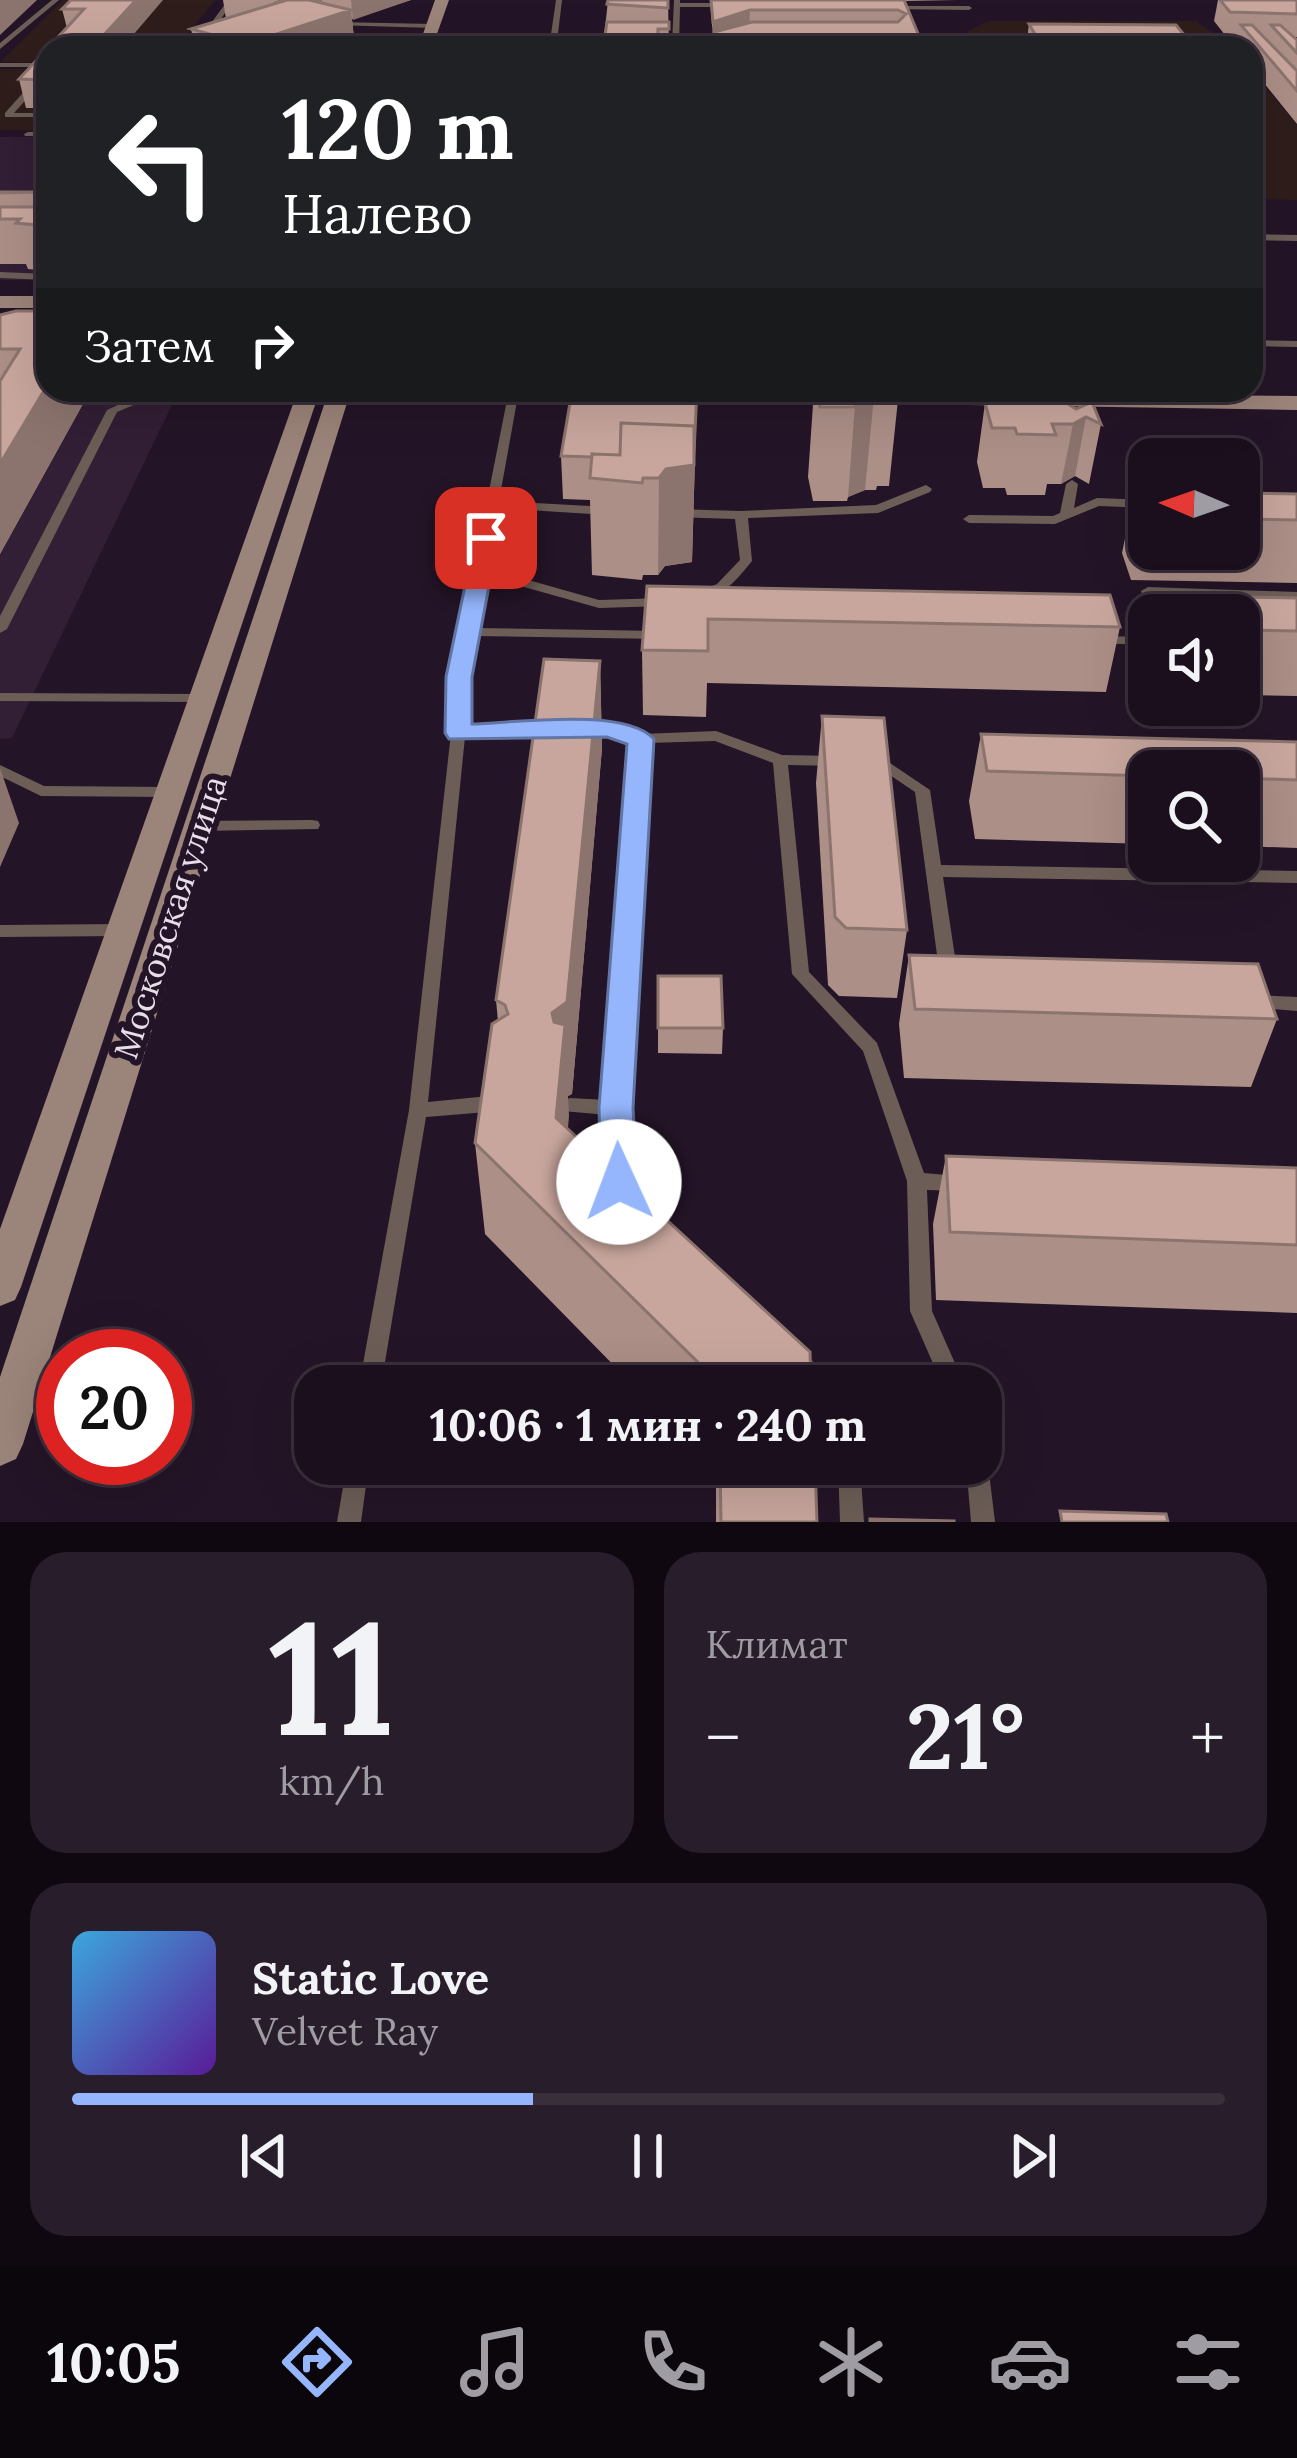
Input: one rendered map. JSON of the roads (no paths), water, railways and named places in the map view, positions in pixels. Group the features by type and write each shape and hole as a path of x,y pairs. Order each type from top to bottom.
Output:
{"main road":[{"path":"429,36 442,0"},
{"path":"0,302 36,302"},
{"name":"Московская улица","path":"0,1287 305,402"},
{"name":"Московская улица","path":"0,1444 336,402"},
{"path":"943,402 1044,406 1081,402"},
{"path":"1263,402 1297,403"}],"lane":[{"path":"0,47 56,0"},
{"path":"206,36 231,0"},
{"path":"554,36 559,0"},
{"path":"676,36 678,3 742,5"},
{"path":"877,8 969,8"},
{"path":"320,20 340,26 433,26"},
{"path":"1263,42 1297,43"},
{"path":"1278,42 1288,52"},
{"path":"1263,56 1266,60"},
{"path":"0,65 36,69"},
{"path":"36,83 8,115 36,115"},
{"path":"28,134 36,134"},
{"path":"1263,237 1297,238"},
{"path":"0,275 36,276"},
{"path":"1263,344 1297,344"},
{"path":"0,629 113,410 132,402"},
{"path":"374,1365 418,1110 458,733 459,677 511,402"},
{"path":"1066,515 1072,484"},
{"path":"651,513 878,509 926,489"},
{"path":"969,519 1054,520 1097,502 1128,503"},
{"path":"490,504 628,512"},
{"path":"482,572 599,604 669,602 722,587 746,561 741,514"},
{"path":"1149,594 1237,594"},
{"path":"1260,595 1297,596"},
{"path":"592,634 599,604"},
{"path":"468,632 685,635"},
{"path":"1079,640 1128,641"},
{"path":"0,697 203,698"},
{"path":"458,733 609,729 640,739 716,736 780,760 881,762 922,790 951,989 974,990"},
{"path":"636,1199 619,1182 616,1108 640,739"},
{"path":"780,760 801,974 871,1048 917,1181 921,1311 945,1365"},
{"path":"0,770 41,791 170,792"},
{"path":"199,826 312,825"},
{"path":"934,871 1297,878"},
{"path":"0,931 122,930"},
{"path":"1228,1001 1297,1004"},
{"path":"418,1110 502,1103"},
{"path":"570,1106 616,1108"},
{"path":"917,1181 988,1184"},
{"path":"788,1352 801,1365"},
{"path":"350,1522 355,1485"},
{"path":"850,1485 852,1522"},
{"path":"979,1485 983,1522"}]}
